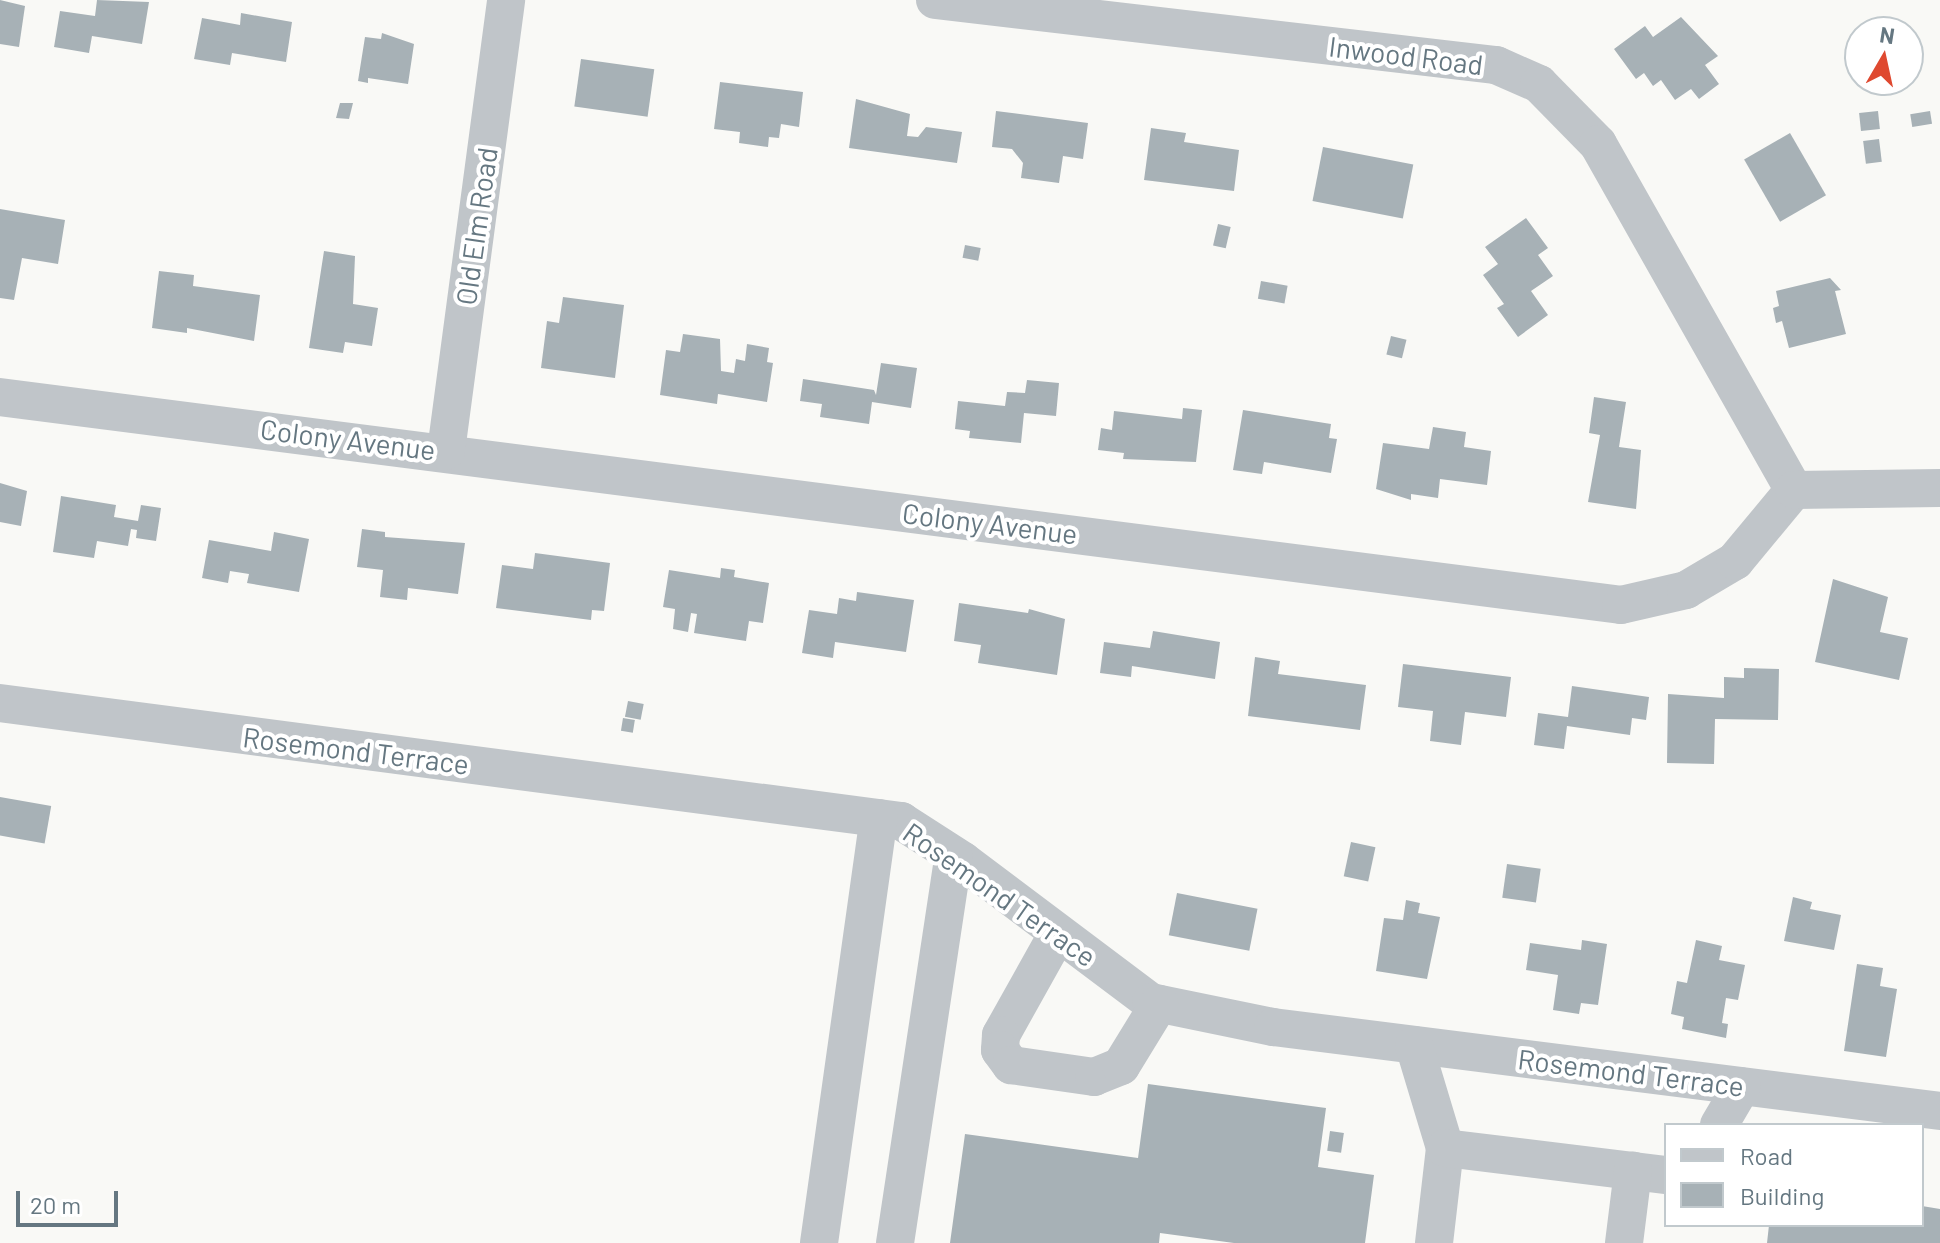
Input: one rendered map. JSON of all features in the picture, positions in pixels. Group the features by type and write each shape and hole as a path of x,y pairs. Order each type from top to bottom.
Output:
{"street":[{"name":"Old Elm Road","path":"446,451 506,0"},
{"name":"Inwood Road","path":"935,0 1496,65 1539,84 1598,144 1794,490"},
{"name":"Colony Avenue","path":"0,397 446,451 1621,605 1686,590 1735,561 1794,490"},
{"path":"1794,490 1940,488"},
{"name":"Rosemond Terrace","path":"0,703 901,821 954,855 1159,1004 1273,1027 1940,1111"},
{"path":"819,1243 879,818"},
{"path":"895,1243 954,855"},
{"path":"1058,933 1001,1035 1000,1050 1011,1065 1094,1077 1121,1066 1159,1004"},
{"path":"1414,1045 1445,1148 1434,1243"},
{"path":"1720,1123 1742,1086"},
{"path":"1445,1148 1649,1173 1624,1243"}],"building":[{"path":"0,0 25,6 19,47 0,44"},
{"path":"97,0 149,2 142,44 92,36 89,53 54,47 60,11 95,16"},
{"path":"241,13 292,22 286,62 232,53 230,65 194,59 202,18 240,25"},
{"path":"1681,17 1718,56 1705,65 1719,84 1699,99 1691,89 1675,100 1661,80 1653,86 1644,73 1636,79 1614,49 1645,26 1653,37"},
{"path":"382,33 414,44 408,84 368,78 368,83 358,81 365,37 381,39"},
{"path":"581,59 654,69 648,117 574,107"},
{"path":"720,82 803,92 799,127 781,124 779,138 769,137 768,147 739,143 740,132 714,129"},
{"path":"856,99 910,114 907,136 918,137 926,127 962,132 957,163 849,148"},
{"path":"340,103 353,103 349,119 336,118"},
{"path":"996,111 1088,123 1083,159 1063,156 1059,183 1021,178 1023,163 1012,149 992,147"},
{"path":"1878,111 1880,129 1861,131 1859,113"},
{"path":"1930,111 1932,124 1912,127 1910,114"},
{"path":"1151,128 1186,133 1184,142 1239,150 1234,191 1144,180"},
{"path":"1790,133 1826,195 1780,222 1744,160"},
{"path":"1879,139 1882,162 1866,164 1863,141"},
{"path":"1323,147 1413,165 1403,219 1313,201"},
{"path":"0,209 65,220 58,264 22,258 14,300 0,298"},
{"path":"1526,218 1548,248 1538,255 1553,276 1531,291 1548,315 1518,337 1497,308 1504,304 1483,275 1498,264 1485,247"},
{"path":"1218,224 1231,227 1226,248 1213,245"},
{"path":"965,245 981,248 978,261 963,258"},
{"path":"324,251 355,256 353,304 378,308 372,346 345,342 343,353 309,348"},
{"path":"159,271 194,275 193,286 260,295 254,341 187,328 187,333 152,328"},
{"path":"1830,278 1841,290 1835,291 1846,334 1789,348 1782,321 1776,323 1773,308 1779,306 1776,291"},
{"path":"1261,281 1288,286 1284,303 1258,299"},
{"path":"563,297 624,305 615,378 541,368 547,321 559,323"},
{"path":"683,334 720,339 721,371 734,373 736,359 745,361 747,344 769,348 767,362 773,363 767,402 718,394 717,404 660,395 666,350 680,352"},
{"path":"1391,336 1407,340 1402,358 1386,354"},
{"path":"881,363 917,368 911,408 872,402 869,424 820,417 822,404 800,401 803,379 874,390 876,395"},
{"path":"1027,380 1059,383 1056,416 1024,413 1021,443 969,438 970,431 955,429 958,401 1005,406 1007,392 1025,393"},
{"path":"1594,397 1626,402 1619,447 1641,450 1636,509 1588,502 1600,435 1589,433"},
{"path":"1183,408 1202,410 1196,462 1123,459 1124,453 1098,450 1101,428 1112,430 1114,411 1182,419"},
{"path":"1243,410 1331,424 1329,438 1337,439 1331,473 1264,462 1262,474 1233,470"},
{"path":"1433,427 1466,432 1464,447 1491,451 1487,485 1440,479 1438,498 1411,494 1411,500 1376,489 1383,443 1429,449"},
{"path":"0,483 27,491 21,526 0,522"},
{"path":"61,496 116,505 114,517 138,521 141,505 161,508 156,541 136,538 137,530 131,529 128,546 97,541 94,558 53,552"},
{"path":"362,529 385,532 385,537 465,543 458,594 408,588 407,600 380,597 383,570 357,567"},
{"path":"274,532 309,539 299,592 247,583 249,574 230,571 228,583 202,578 209,540 271,551"},
{"path":"535,553 610,563 604,611 592,610 591,620 496,608 502,565 533,569"},
{"path":"721,568 735,570 734,577 769,583 763,623 749,621 746,641 694,633 697,614 691,613 688,632 673,629 675,609 663,607 669,570 720,578"},
{"path":"1833,579 1888,597 1880,632 1908,638 1899,680 1815,662"},
{"path":"857,592 914,600 906,652 835,642 833,658 802,653 809,610 837,614 839,598 856,601"},
{"path":"959,603 1028,613 1029,609 1065,619 1057,675 978,663 981,645 954,641"},
{"path":"1153,631 1220,642 1215,679 1132,666 1131,677 1100,673 1104,642 1150,648"},
{"path":"1255,657 1280,661 1278,674 1366,685 1360,730 1248,716"},
{"path":"1403,664 1511,677 1506,717 1465,712 1461,745 1430,741 1433,711 1398,707"},
{"path":"1744,668 1779,669 1778,720 1715,719 1714,764 1667,763 1668,694 1724,698 1724,677 1744,678"},
{"path":"1572,686 1649,697 1646,720 1632,718 1630,735 1567,726 1564,749 1534,745 1538,713 1568,717"},
{"path":"628,701 644,704 641,720 625,717"},
{"path":"623,718 635,720 633,733 621,731"},
{"path":"0,797 51,806 45,843 0,836"},
{"path":"1351,842 1375,847 1368,881 1344,876"},
{"path":"1507,864 1541,869 1536,902 1502,898"},
{"path":"1177,893 1257,909 1249,951 1169,935"},
{"path":"1793,897 1812,902 1810,909 1841,915 1834,950 1784,941"},
{"path":"1406,900 1420,903 1418,913 1440,917 1427,979 1376,971 1384,918 1403,920"},
{"path":"1582,940 1607,944 1598,1005 1581,1003 1579,1014 1553,1010 1558,975 1526,970 1530,943 1581,950"},
{"path":"1696,940 1722,946 1719,960 1745,965 1738,1000 1726,998 1722,1023 1728,1024 1726,1038 1682,1029 1684,1017 1671,1014 1677,981 1687,983"},
{"path":"1857,964 1883,968 1880,986 1897,989 1886,1057 1844,1051"},
{"path":"1148,1084 1326,1108 1318,1167 1374,1175 1365,1243 1234,1243 1160,1233 1159,1243 950,1243 965,1134 1138,1158"},
{"path":"1330,1131 1344,1133 1341,1153 1327,1151"},
{"path":"1924,1206 1940,1209 1940,1243 1767,1243 1769,1227 1924,1227"}]}
